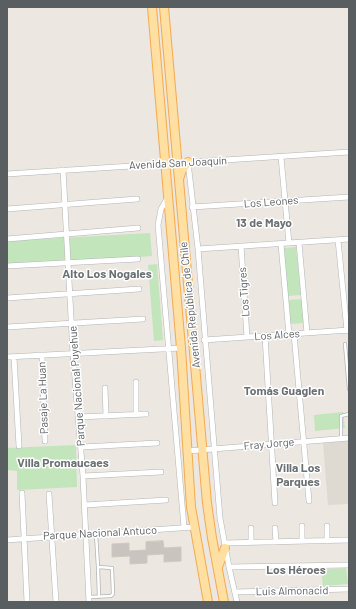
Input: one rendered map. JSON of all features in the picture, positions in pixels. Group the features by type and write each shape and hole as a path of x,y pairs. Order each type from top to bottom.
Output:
{"main road":[{"name":"Avenida República de Chile","path":"152,7 181,348 194,527 208,602"},
{"name":"Avenida República de Chile","path":"164,7 207,503 224,602"},
{"path":"178,181 182,170 188,162"},
{"path":"217,567 225,546"}],"street":[{"name":"Avenida San Joaquín","path":"7,174 349,152"},
{"path":"281,157 289,243"},
{"name":"Avenida República de Chile","path":"188,162 198,249 204,340 220,518 228,567 237,602"},
{"name":"Parque Nacional Puyehue","path":"63,170 73,354 82,447 89,600"},
{"name":"Avenida República de Chile","path":"168,196 161,209 158,225 184,527"},
{"name":"Los Leones","path":"192,207 349,196"},
{"path":"7,209 65,206 137,199"},
{"path":"7,239 138,228"},
{"path":"198,249 349,239"},
{"path":"338,240 348,331"},
{"path":"299,242 307,333"},
{"path":"281,244 304,442 309,501"},
{"name":"Los Tigres","path":"241,246 247,337"},
{"path":"7,266 138,259"},
{"path":"7,298 139,290"},
{"path":"7,327 143,319"},
{"name":"Los Alces","path":"204,340 348,331"},
{"path":"265,336 274,503"},
{"path":"7,357 181,348"},
{"name":"Pasaje La Huan","path":"42,355 45,441"},
{"path":"14,357 19,446"},
{"path":"136,382 136,414"},
{"path":"104,388 106,416"},
{"path":"79,417 146,414"},
{"name":"Fray Jorge","path":"188,451 349,438"},
{"path":"82,447 158,443"},
{"path":"83,476 161,472"},
{"path":"22,493 23,537 28,602"},
{"path":"49,494 56,602"},
{"path":"85,505 166,500"},
{"path":"302,526 302,541"},
{"path":"327,526 328,541"},
{"name":"Parque Nacional Antuco","path":"7,540 23,537 87,535 194,527"},
{"path":"251,528 251,542"},
{"path":"275,528 276,542"},
{"path":"225,546 251,542 349,541"},
{"path":"228,567 349,565"},
{"name":"Luis Almonacid","path":"235,592 349,589"}],"lane":[{"path":"345,344 349,389"},
{"path":"341,439 341,416 349,414"},
{"path":"96,534 99,597"},
{"path":"89,600 99,597 112,596 112,570 110,567 98,567"}],"shaded area":[{"path":"349,441 349,504 328,505 323,443"}],"green space":[{"path":"150,233 152,256 7,267 7,241"},
{"path":"296,247 301,295 288,296 283,248"},
{"path":"157,264 163,340 154,341 148,265"},
{"path":"302,299 304,323 290,324 288,300"},
{"path":"343,412 345,428 315,431 314,415"},
{"path":"76,445 77,487 17,490 17,471 7,470 7,448"},
{"path":"346,568 348,584 323,586 321,570"}],"building":[{"path":"163,541 164,548 181,547 181,561 164,562 164,554 147,555 147,563 130,564 130,556 112,557 112,544 129,543 129,551 146,550 146,542"}],"district":[{"name":"13 de Mayo","path":"264,223"},
{"name":"Alto Los Nogales","path":"107,274"},
{"name":"Tomás Guaglen","path":"284,391"},
{"name":"Villa Promaucaes","path":"63,463"},
{"name":"Villa Los Parques","path":"298,475"},
{"name":"Los Héroes","path":"296,570"}]}
